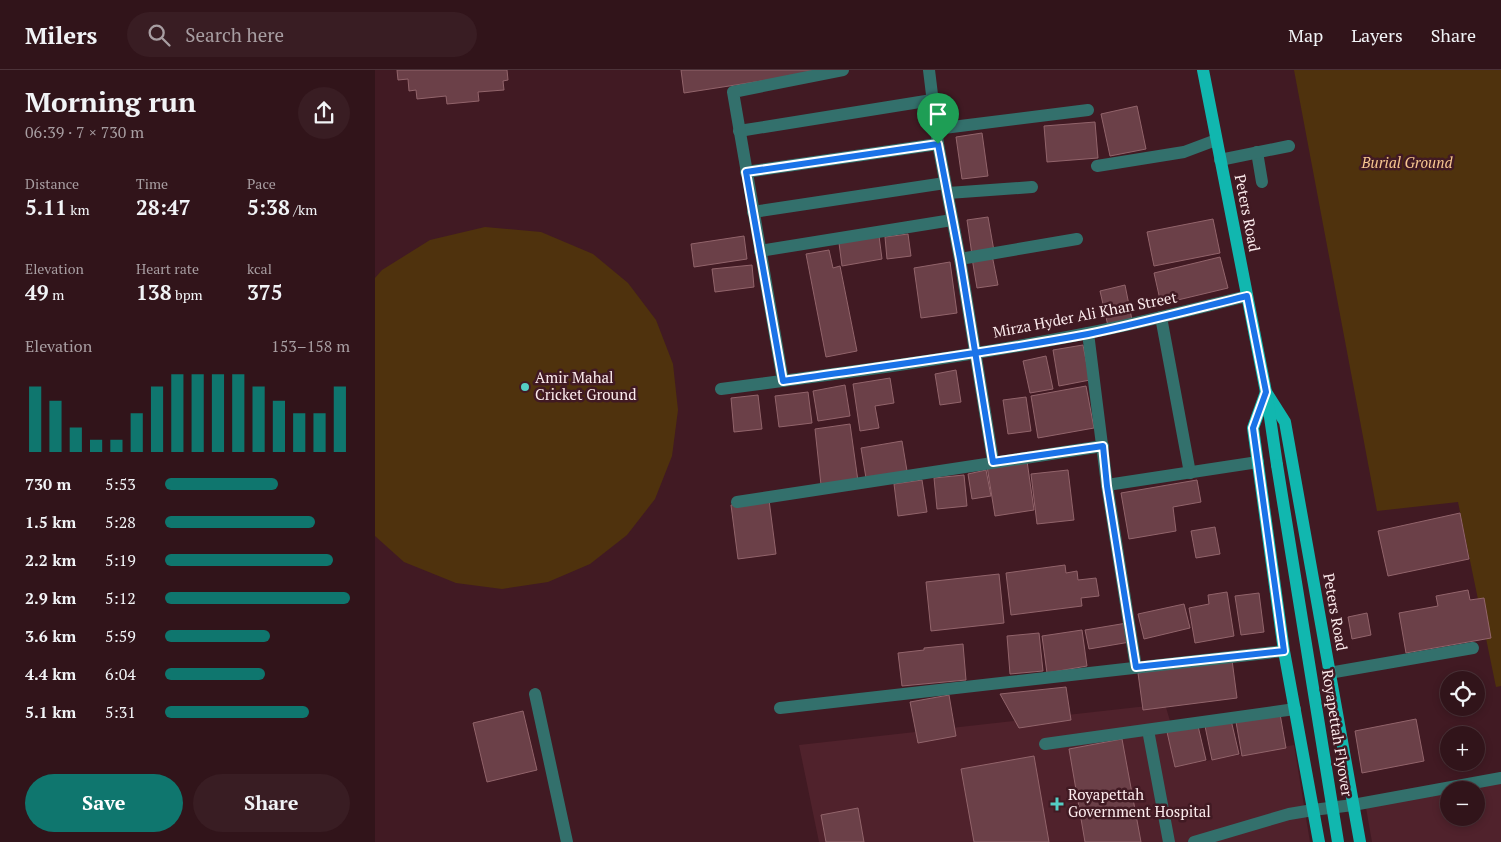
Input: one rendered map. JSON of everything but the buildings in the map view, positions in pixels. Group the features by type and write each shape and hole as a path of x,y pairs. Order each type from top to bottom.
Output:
{"main road":[{"name":"Peters Road","path":"1203,70 1266,392 1285,422 1360,842"},
{"path":"1266,392 1253,428 1284,651 1319,842"},
{"name":"Royapettah Flyover","path":"1266,392 1338,842"}],"street":[{"path":"783,381 733,92 843,70"},
{"path":"929,70 938,144 960,259 993,462"},
{"path":"739,131 932,100"},
{"path":"936,129 1088,110"},
{"path":"1097,166 1184,152 1216,140"},
{"path":"746,172 938,144"},
{"path":"1220,160 1289,146"},
{"path":"1257,152 1262,182"},
{"path":"753,212 947,188 1032,187"},
{"path":"760,251 952,220"},
{"path":"960,259 1077,239"},
{"name":"Mirza Hyder Ali Khan Street","path":"721,389 976,352 1089,333 1161,318 1247,296"},
{"path":"1161,318 1190,473"},
{"path":"1089,333 1107,486 1136,667"},
{"path":"737,502 1103,446"},
{"path":"1107,486 1258,462"},
{"path":"1329,674 1473,648"},
{"path":"780,708 1284,651"},
{"path":"535,694 567,842"},
{"path":"1045,744 1295,709"},
{"path":"1148,730 1169,842"},
{"path":"1194,842 1289,814 1353,805 1501,778"}],"shaded area":[{"name":"Royapettah Government Hospital","path":"1165,704 1183,765 1294,745 1310,842 819,842 799,745"},
{"path":"1501,781 1501,842 1372,842 1365,802 1440,790 1440,826 1485,826 1485,783"}],"green space":[{"name":"Burial Ground","path":"1294,70 1501,70 1501,686 1496,687 1458,502 1377,511"},
{"name":"Amir Mahal Cricket Ground","path":"485,227 541,232 593,254 628,283 656,320 673,364 678,410 672,456 655,499 627,535 590,564 548,582 502,589 456,583 404,562 375,536 375,278 382,270 430,240"}],"place":[{"name":"Amir Mahal Cricket Ground","path":"525,387"},
{"name":"Royapettah Government Hospital","path":"1057,804"}],"route":[{"path":"938,144 746,172 783,381 976,352 1089,333 1161,318 1247,296 1266,392 1253,428 1284,651 1136,667 1107,486 1103,446 993,462 976,352 960,259 938,144"}]}
